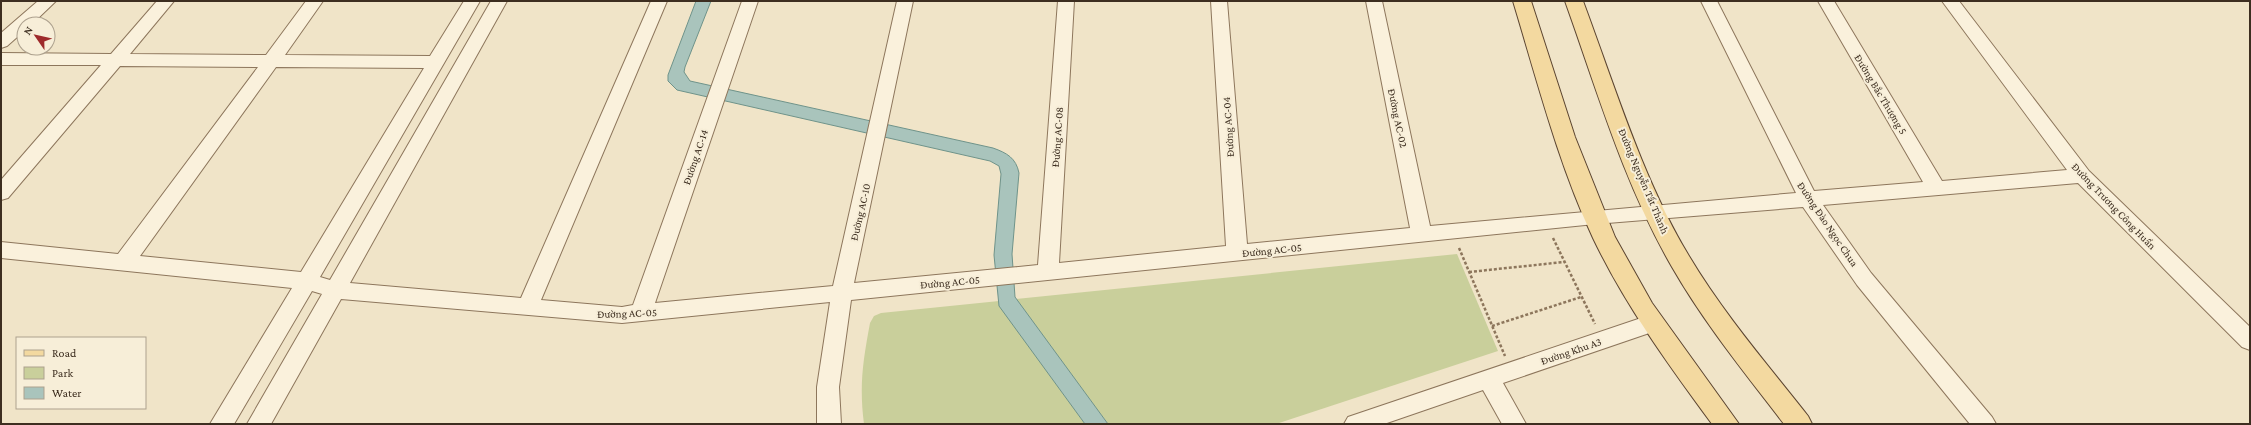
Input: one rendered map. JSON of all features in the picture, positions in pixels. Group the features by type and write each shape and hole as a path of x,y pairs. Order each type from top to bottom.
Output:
{"main road":[{"path":"1522,1 1576,167 1595,217 1620,268 1653,323 1726,424"},
{"name":"Đường Nguyễn Tất Thành","path":"1574,1 1635,167 1654,212 1680,261 1712,311 1799,424"}],"street":[{"path":"1,42 48,1"},
{"path":"1,193 166,1"},
{"path":"124,262 315,1"},
{"path":"222,424 472,1"},
{"path":"260,424 499,1"},
{"path":"527,308 659,1"},
{"name":"Đường AC-14","path":"641,314 720,82 750,1"},
{"name":"Đường AC-10","path":"829,424 828,387 830,364 842,292 905,1"},
{"name":"Đường AC-08","path":"1038,273 1066,1"},
{"name":"Đường AC-04","path":"1219,1 1237,253"},
{"name":"Đường AC-02","path":"1374,1 1422,235"},
{"name":"Đường Đào Ngọc Chua","path":"1709,1 1809,200 1864,279 1984,424"},
{"name":"Đường Bắc Thượng 5","path":"1826,1 1936,187"},
{"name":"Đường Trương Công Huấn","path":"1950,1 2082,176 2250,341"},
{"path":"1,59 435,62"},
{"name":"Đường AC-05","path":"1,250 306,281 335,290 604,315 641,314 842,292 1595,217 1809,200 1936,187 2082,176"},
{"name":"Đường Khu A3","path":"1356,424 1653,323"},
{"path":"1489,379 1514,424"}],"path":[{"path":"1553,238 1596,326"},
{"path":"1459,248 1505,356"},
{"path":"1469,272 1564,262"},
{"path":"1492,326 1582,297"}],"green space":[{"path":"1457,254 1498,351 1276,424 1108,424 1016,299"},
{"path":"999,301 1000,306 1085,424 864,424 862,373 870,323 874,316 881,313"}],"water":[{"path":"696,1 711,1 685,67 684,72 690,81 993,148 1007,154 1016,163 1019,173 1012,254 1015,297 1108,424 1085,424 999,306 994,255 1001,174 999,166 990,161 677,90 668,81 668,75"}]}
